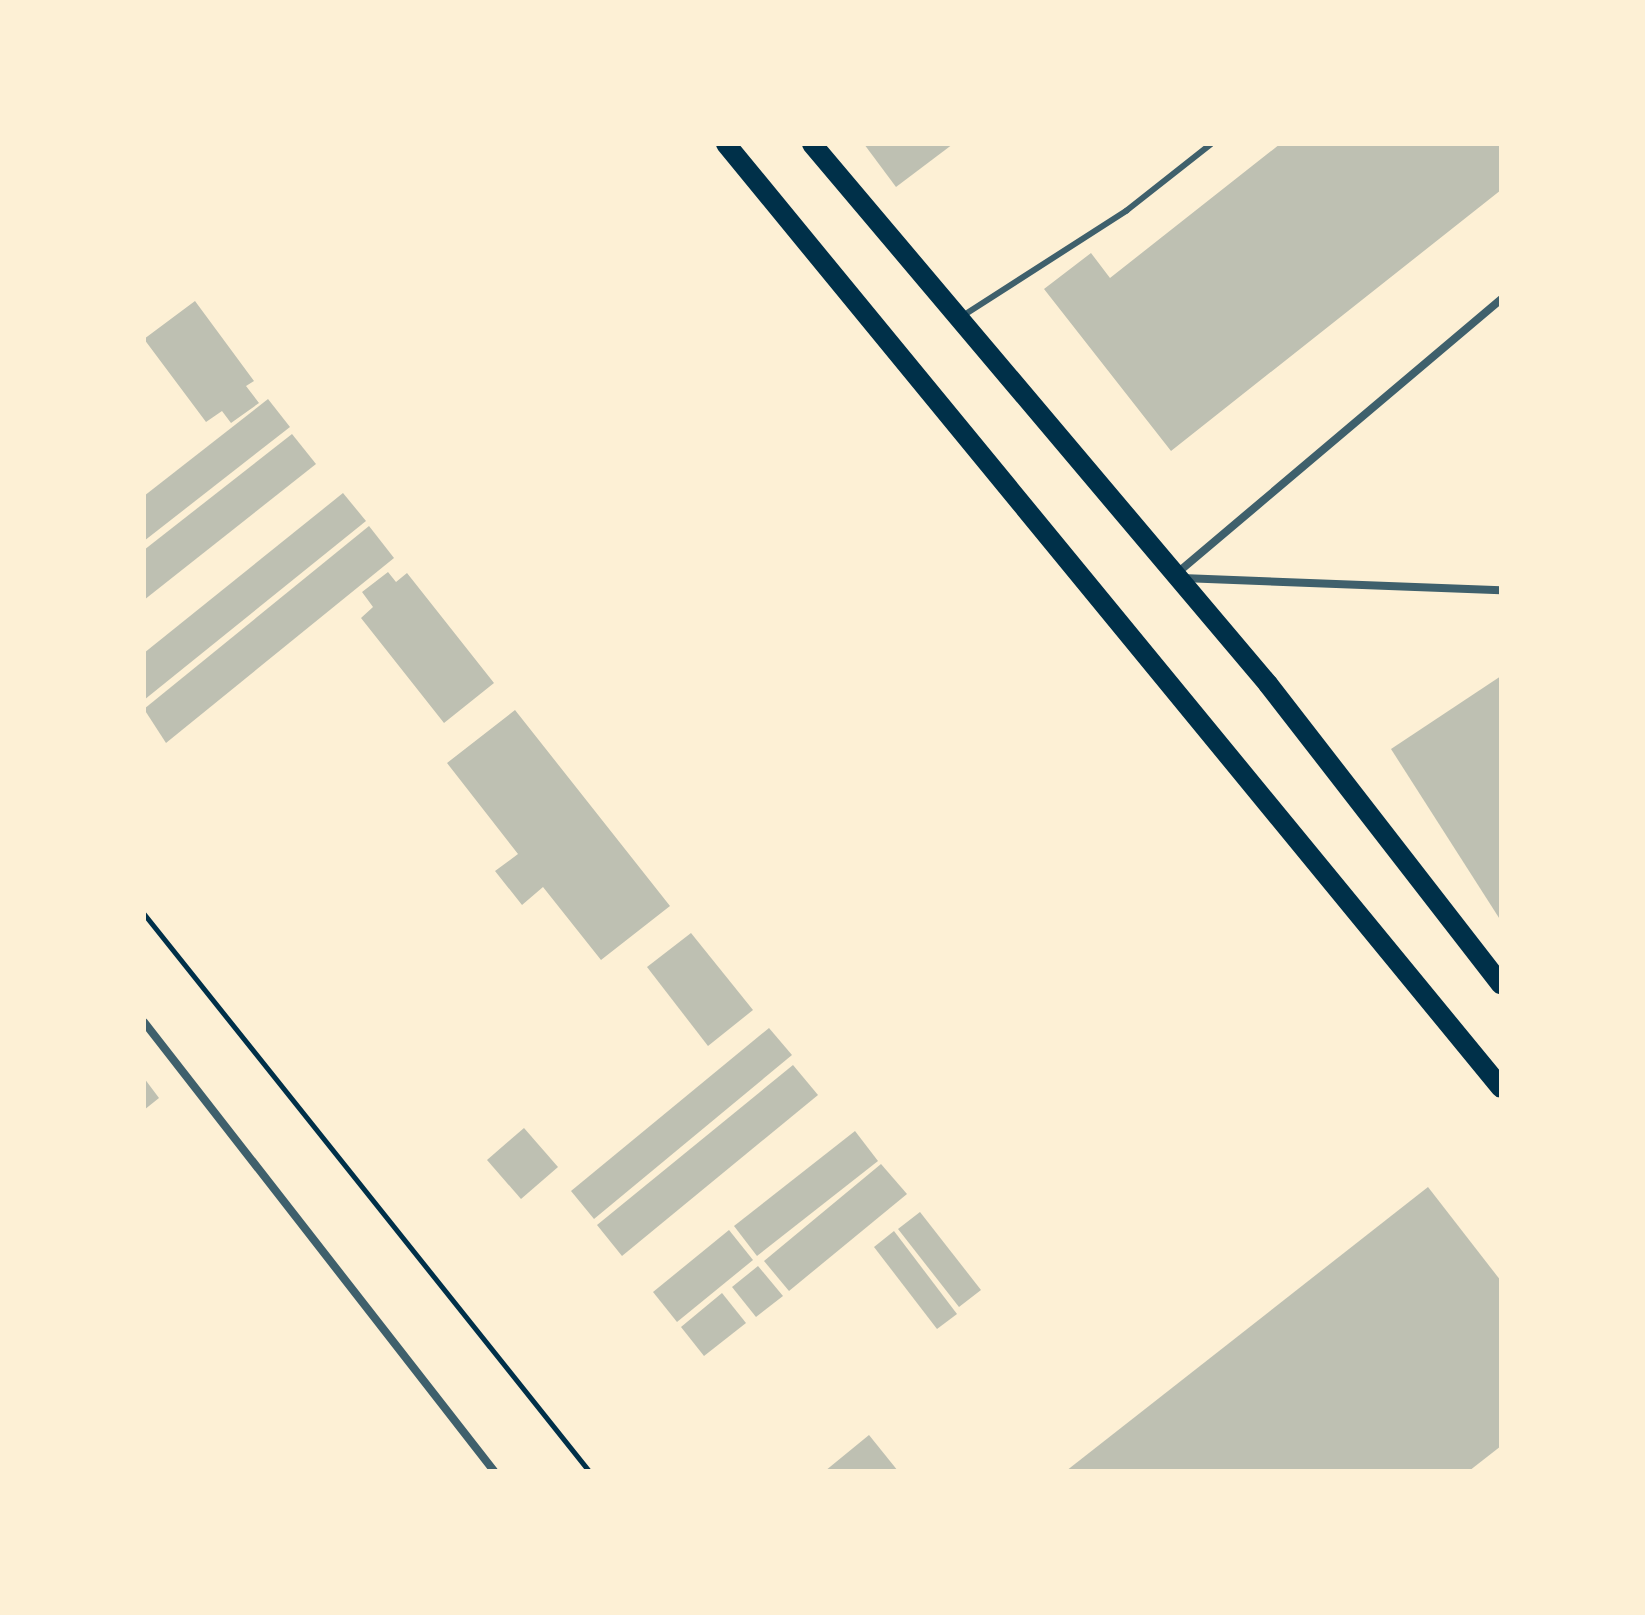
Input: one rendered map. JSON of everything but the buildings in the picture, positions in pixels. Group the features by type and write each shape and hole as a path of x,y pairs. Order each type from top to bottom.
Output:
{"main road":[{"path":"726,144 1501,1088"},
{"path":"812,144 1173,578 1268,684 1501,984"}],"street":[{"path":"1173,578 1501,299"},
{"path":"1173,578 1501,590"},
{"path":"144,1022 494,1471"}],"lane":[{"path":"957,319 1126,211 1211,144"}],"path":[{"path":"144,914 589,1471"}]}
